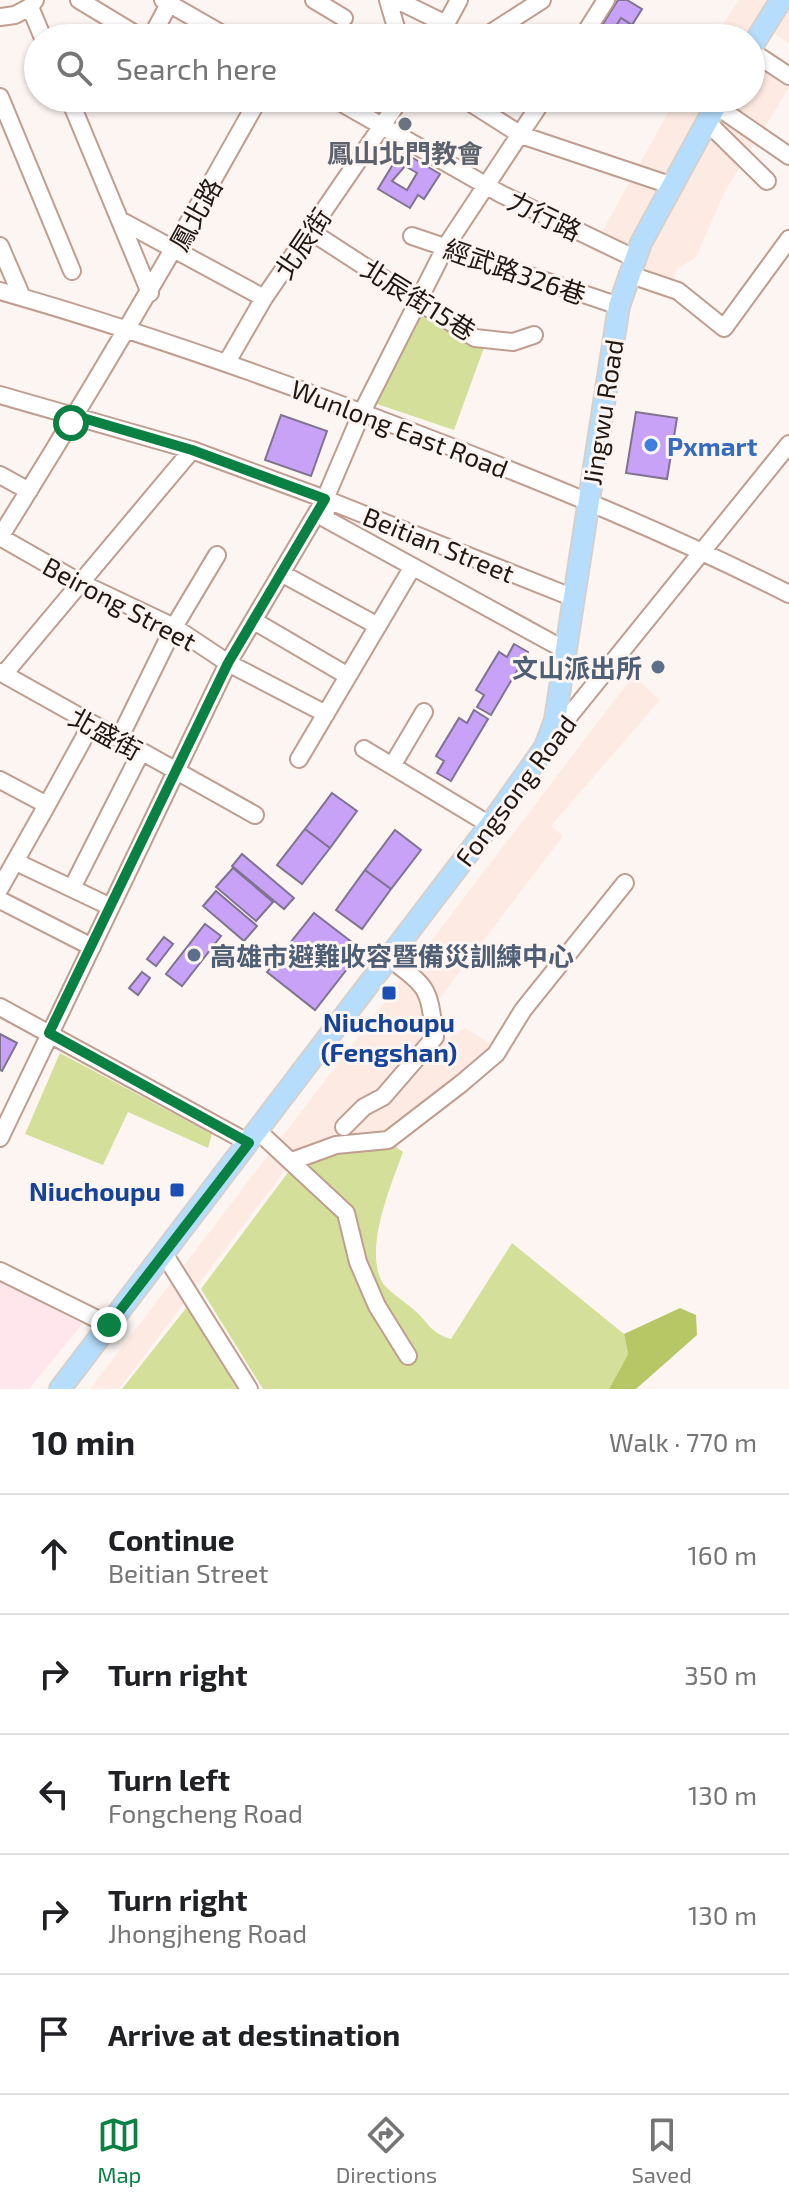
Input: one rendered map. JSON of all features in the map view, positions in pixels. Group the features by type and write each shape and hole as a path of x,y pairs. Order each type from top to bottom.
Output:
{"main road":[{"path":"765,26 781,0"},
{"name":"Jingwu Road","path":"545,747 555,720 619,306 631,266 670,185 712,112"},
{"name":"Fongsong Road","path":"60,1389 490,825 545,747"}],"street":[{"path":"79,0 119,24"},
{"path":"314,0 344,18"},
{"path":"388,0 395,24"},
{"path":"397,0 446,24 459,0"},
{"path":"505,24 542,0"},
{"path":"591,24 606,0"},
{"path":"157,24 168,1 206,24"},
{"path":"0,17 15,15 32,3 39,24"},
{"path":"765,59 789,76"},
{"path":"0,97 72,271"},
{"path":"75,112 150,293"},
{"name":"鳳北路","path":"0,537 76,416 125,326 150,293 251,112"},
{"name":"力行路","path":"358,112 678,291 724,328 789,239"},
{"name":"北辰街","path":"227,362 264,298 392,112"},
{"path":"485,112 521,135 670,185"},
{"path":"0,1138 178,773 228,663 325,499 362,412 420,303 446,246 535,112"},
{"path":"717,112 767,181"},
{"path":"720,112 789,156"},
{"path":"120,220 264,298"},
{"name":"北辰街15巷","path":"310,231 475,338 513,342 534,335"},
{"name":"經武路326巷","path":"412,236 619,306"},
{"path":"0,246 22,297"},
{"name":"Wunlong East Road","path":"0,291 125,326 362,412 588,500 704,551 789,594"},
{"name":"Beitian Street","path":"0,395 192,450 574,598"},
{"name":"Fongsong Road","path":"545,747 789,444"},
{"path":"2,673 192,450"},
{"path":"0,475 29,491"},
{"path":"325,499 326,519 565,650"},
{"name":"Beirong Street","path":"0,537 79,582 174,627 228,663 326,714"},
{"path":"119,739 174,627 217,555"},
{"path":"299,759 412,568"},
{"path":"281,573 378,626"},
{"path":"254,621 348,676"},
{"name":"北盛街","path":"2,673 255,815"},
{"path":"392,766 424,712"},
{"path":"0,888 91,725"},
{"path":"364,749 490,825"},
{"path":"72,888 141,752"},
{"path":"0,780 47,805"},
{"path":"16,862 111,907"},
{"path":"292,1161 336,1145 388,1140 462,1083 496,1054 523,1010 625,883"},
{"path":"0,900 92,947"},
{"path":"344,1127 364,1107 383,1097 435,1037 432,1001 423,984 389,958"},
{"path":"0,1007 254,1137 292,1161 346,1213 358,1262 377,1306 408,1356"},
{"path":"163,1252 249,1389"},
{"path":"0,1271 109,1325"}],"shaded area":[{"path":"739,0 789,0 789,43 765,24 723,24"},
{"path":"765,62 789,78 789,88 725,191 696,257 677,269 672,282 592,250 668,112 765,112"},
{"path":"633,676 660,700 551,826 563,836 426,1016 447,1039 465,1028 496,1047 389,1135 289,1165 119,1389 90,1389"},
{"path":"0,1281 82,1324 29,1389 0,1389"}],"green space":[{"path":"421,311 485,345 454,430 377,404"},
{"path":"60,1053 212,1134 208,1148 128,1112 103,1165 25,1134"},
{"path":"391,1143 403,1152 378,1233 377,1266 383,1284 433,1330 451,1339 512,1243 624,1334 628,1354 609,1389 263,1389 201,1289 289,1171 345,1147"},
{"path":"187,1307 237,1389 122,1389"},
{"path":"680,1308 696,1315 697,1335 636,1389 609,1389 628,1354 624,1334"}],"building":[{"path":"618,0 627,0 642,9 633,24 621,18 617,24 603,24"},
{"path":"621,18 631,24 617,24"},
{"path":"401,151 440,174 424,199 418,195 410,208 378,189","holes":["405,166 417,173 407,190 392,181"]},
{"name":"Pxmart","path":"636,412 677,418 667,479 626,473"},
{"path":"281,415 327,431 311,476 265,460"},
{"path":"514,644 528,652 491,715 477,707 484,695 476,690 499,652 507,657"},
{"path":"474,710 488,719 451,781 437,773 444,761 436,756 459,718 467,723"},
{"path":"332,793 357,811 330,848 305,829"},
{"path":"305,829 330,848 302,884 277,865"},
{"path":"395,830 421,850 391,889 365,870"},
{"path":"242,854 294,898 284,909 232,866"},
{"path":"233,868 273,902 256,921 216,887"},
{"path":"365,870 391,889 362,929 336,910"},
{"path":"216,891 257,926 244,941 203,906"},
{"path":"314,913 362,950 315,1010 267,972"},
{"name":"高雄市避難收容暨備災訓練中心","path":"205,924 221,936 182,986 166,974"},
{"path":"164,937 173,944 156,966 147,959"},
{"path":"142,972 150,978 138,995 129,988"},
{"path":"0,1034 17,1043 2,1071 0,1070"}],"place":[{"name":"鳳山北門教會","path":"405,124"},
{"name":"Pxmart","path":"651,445"},
{"name":"文山派出所","path":"658,667"},
{"name":"高雄市避難收容暨備災訓練中心","path":"194,955"},
{"name":"Niuchoupu (Fengshan)","path":"389,993"},
{"name":"Niuchoupu","path":"177,1190"}],"route":[{"path":"71,423 76,416 192,450 325,499 228,663 178,773 49,1033 249,1143 109,1325"}]}
